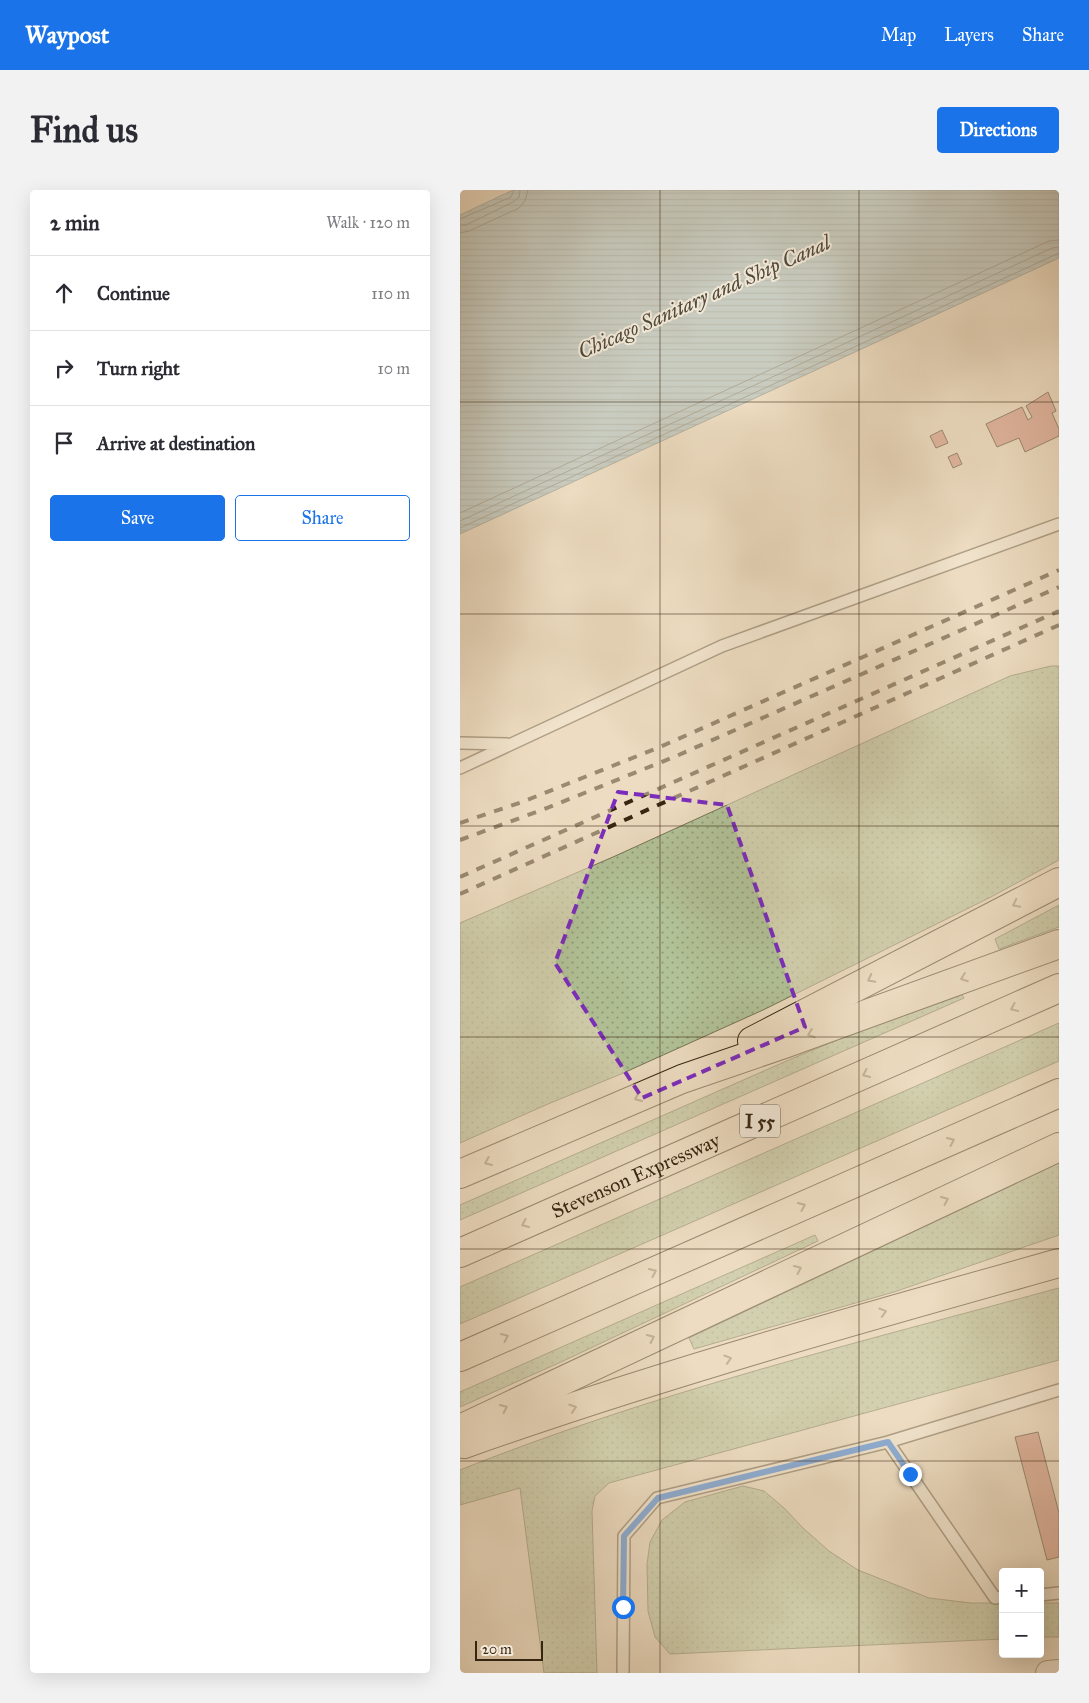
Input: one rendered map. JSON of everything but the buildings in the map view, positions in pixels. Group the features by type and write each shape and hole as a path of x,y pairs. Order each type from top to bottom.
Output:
{"highway":[{"path":"682,1079 774,1029 1059,882"},
{"path":"460,1174 682,1079 1059,944"},
{"name":"Stevenson Expressway","path":"460,1253 1059,988"},
{"path":"460,1357 1059,1093"},
{"path":"460,1429 1059,1147"},
{"path":"460,1446 702,1367 888,1311 1059,1263"}],"street":[{"path":"1048,1673 1059,1672"}],"lane":[{"path":"460,768 722,646 1059,524"},
{"path":"460,743 511,744"},
{"path":"623,1673 624,1536 658,1498 888,1442 1059,1390"},
{"path":"888,1442 995,1598 999,1598"},
{"path":"1044,1594 1059,1593"}],"highlighted area":[{"path":"618,792 727,805 805,1027 642,1098 555,963"}],"green space":[{"path":"1051,666 1059,666 1059,860 991,897 763,1010 621,1074 460,1143 460,923 613,857 1010,676"},
{"path":"1059,905 1059,927 999,949 995,939"},
{"path":"962,995 964,998 460,1220 460,1205 791,1059 847,1036"},
{"path":"1059,1023 1059,1061 460,1324 460,1287"},
{"path":"1059,1163 1059,1235 894,1292 694,1349 689,1338"},
{"path":"815,1235 818,1241 561,1362 460,1407 460,1392"},
{"path":"1059,1288 1059,1360 609,1483 595,1496 592,1511 597,1673 544,1673 520,1488 460,1505 460,1470 533,1442 681,1393 757,1370"},
{"path":"743,1486 764,1491 829,1551 858,1570 929,1598 971,1603 999,1603 999,1639 670,1654 655,1637 648,1611 647,1564 650,1542 662,1520 685,1502"},
{"path":"1044,1603 1059,1603 1059,1637 1044,1637"}],"water":[{"name":"Chicago Sanitary and Ship Canal","path":"513,190 1059,190 1059,258 460,534 460,215"}],"railway":[{"path":"460,823 522,802 660,747 1059,570"},
{"path":"460,840 547,808 674,757 1059,587"},
{"path":"460,877 1059,611"},
{"path":"460,894 1059,625"}],"route":[{"path":"623,1607 624,1536 658,1498 888,1442 910,1474"}]}
